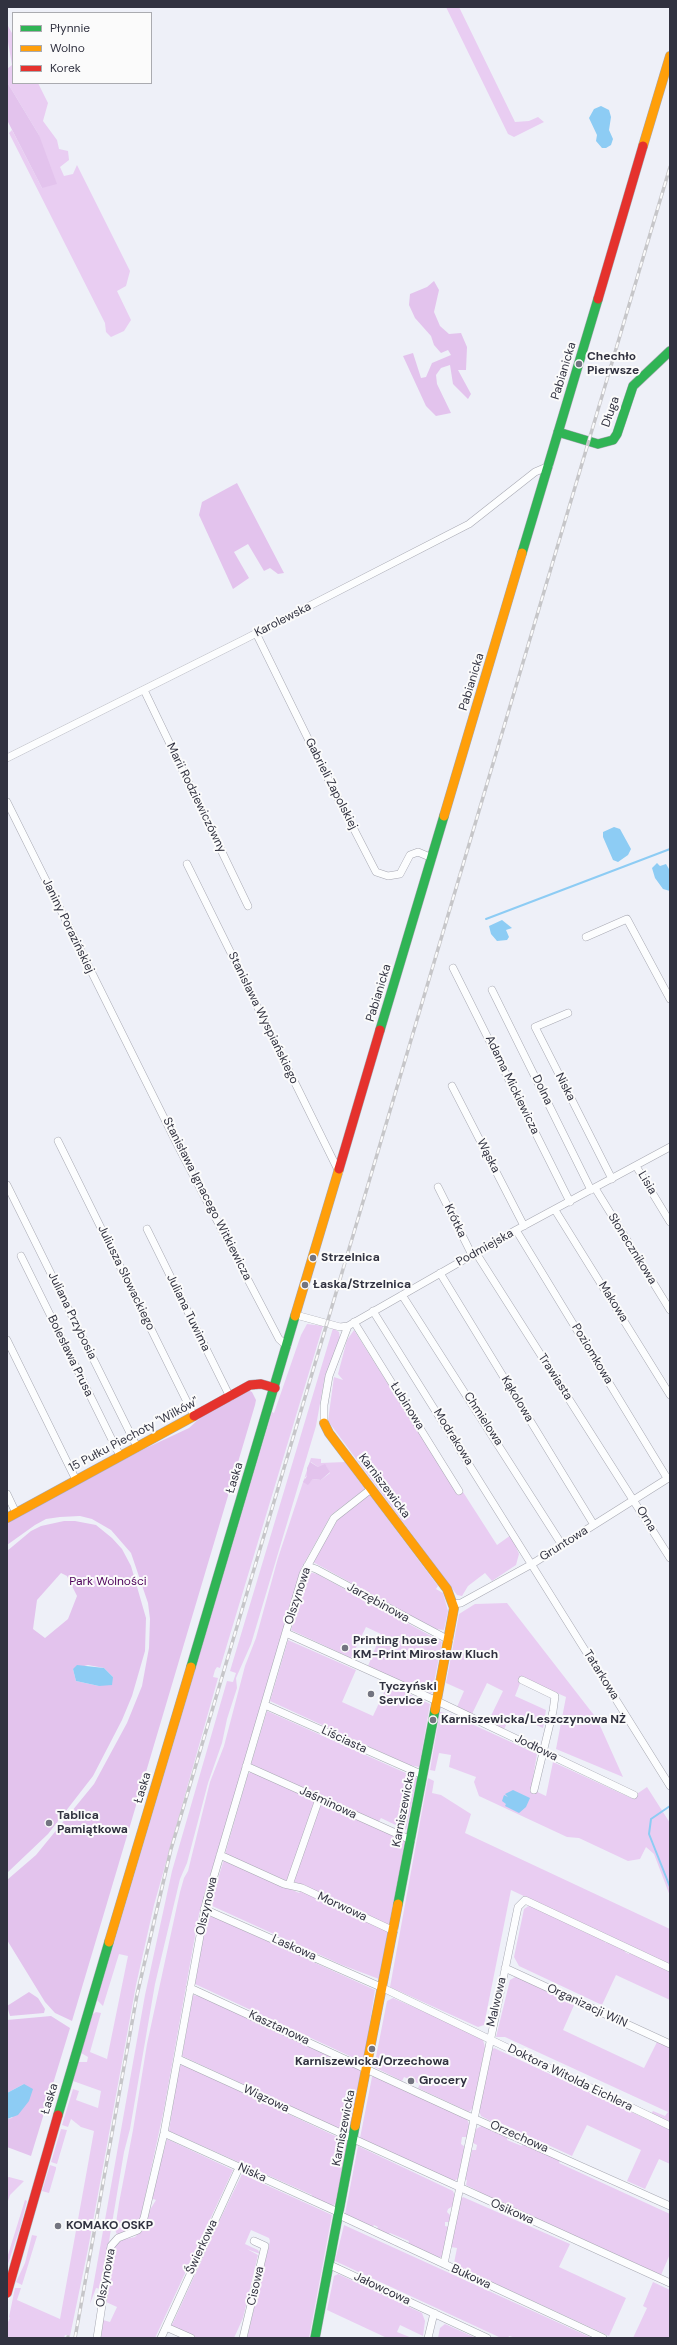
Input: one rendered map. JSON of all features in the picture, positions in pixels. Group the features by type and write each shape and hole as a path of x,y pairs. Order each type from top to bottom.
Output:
{"main road":[{"name":"Pabianicka","path":"296,1315 670,56"},
{"name":"Długa","path":"558,432 598,444 608,443 613,440 617,434 633,386 670,351"},
{"name":"Łaska","path":"8,2288 296,1315"},
{"name":"15 Pułku Piechoty \"Wilków\"","path":"7,1518 255,1383 275,1388"},
{"name":"Karniszewicka","path":"316,2338 449,1640 454,1604 444,1584 329,1433 324,1423"}],"street":[{"name":"Karolewska","path":"7,758 144,690 469,524 535,472 549,466"},
{"name":"Gabrieli Zapolskiej","path":"256,633 376,872 388,876 400,874 410,855 418,852 432,858"},
{"name":"Marii Rodziewiczówny","path":"144,690 248,906"},
{"name":"Janiny Porazińskiej","path":"7,802 131,1050"},
{"name":"Stanisława Wyspiańskiego","path":"187,864 339,1172"},
{"path":"586,937 627,919 670,999"},
{"name":"Adama Mickiewicza","path":"453,968 570,1202"},
{"name":"Dolna","path":"492,990 593,1189"},
{"name":"Niska","path":"568,1013 535,1028 612,1179"},
{"name":"Stanisława Ignacego Witkiewicza","path":"131,1050 179,1148 279,1340 287,1346"},
{"name":"Wąska","path":"452,1086 524,1226"},
{"name":"Juliusza Słowackiego","path":"58,1141 194,1416"},
{"name":"Podmiejska","path":"351,1324 516,1230 670,1147"},
{"name":"Lisia","path":"636,1166 670,1222"},
{"name":"Juliana Przybosia","path":"7,1185 137,1447"},
{"name":"Krótka","path":"438,1187 474,1254"},
{"name":"Słonecznikowa","path":"593,1189 670,1310"},
{"name":"Makowa","path":"555,1210 670,1395"},
{"name":"Juliana Tuwima","path":"147,1229 230,1397"},
{"name":"Poziomkowa","path":"516,1230 669,1478"},
{"name":"Trawiasta","path":"474,1254 634,1500"},
{"name":"Bolesława Prusa","path":"21,1256 120,1456"},
{"name":"Kąkolowa","path":"440,1273 594,1525"},
{"name":"Chmielowa","path":"402,1295 562,1545"},
{"name":"Modrakowa","path":"373,1311 532,1564"},
{"path":"296,1315 340,1327 351,1324"},
{"name":"Karniszewicka","path":"324,1423 324,1405 329,1376 351,1324"},
{"name":"Łubinowa","path":"351,1324 459,1491"},
{"path":"7,1340 76,1480"},
{"name":"Gruntowa","path":"454,1604 461,1603 532,1564 669,1478"},
{"name":"Olszynowa","path":"97,2338 111,2246 118,2238 132,2234 141,2226 164,2133 204,1910 264,1705 307,1566 334,1518 371,1489"},
{"path":"7,1494 16,1513"},
{"name":"Orna","path":"634,1500 670,1558"},
{"name":"Tatarkowa","path":"532,1564 670,1786"},
{"name":"Jarzębinowa","path":"307,1566 316,1569 449,1640"},
{"name":"Jodłowa","path":"286,1633 437,1701 634,1796"},
{"path":"522,1680 555,1696 544,1752 534,1790"},
{"name":"Liściasta","path":"264,1705 423,1775"},
{"name":"Jaśminowa","path":"246,1766 410,1840"},
{"path":"289,1885 319,1799"},
{"name":"Morwowa","path":"220,1855 289,1885 302,1888 394,1931"},
{"name":"Malwowa","path":"444,2264 489,2038 518,1907 525,1900 670,1968"},
{"name":"Laskowa","path":"204,1910 383,1988"},
{"name":"Organizacji WiN","path":"505,1968 670,2044"},
{"name":"Kasztanowa","path":"190,1988 367,2069"},
{"name":"Doktora Witolda Eichlera","path":"383,1988 670,2126"},
{"name":"Wiązowa","path":"178,2059 354,2140"},
{"name":"Orzechowa","path":"367,2069 670,2206"},
{"name":"Niska","path":"164,2133 339,2214"},
{"name":"Osikowa","path":"354,2140 670,2283"},
{"name":"Świerkowa","path":"161,2338 239,2168"},
{"name":"Bukowa","path":"339,2214 603,2338"},
{"name":"Cisowa","path":"243,2338 265,2246 254,2241"},
{"name":"Jałowcowa","path":"330,2265 487,2338"},
{"path":"428,2338 434,2313"},
{"path":"166,2327 191,2338"}],"shaded area":[{"path":"446,7 459,7 515,122 529,121 538,117 544,122 514,137 508,134"},
{"path":"8,26 12,33 12,65 7,36"},
{"path":"12,65 12,84 38,84 48,103 43,121 57,140 59,149 68,151 69,160 60,167 64,176 73,174 77,165 130,271 126,286 117,291 131,320 124,331 111,337 106,332 105,323 9,133 12,130 42,188 39,135 7,82 7,69"},
{"path":"307,1324 323,1326 220,1668 217,1667 215,1670 213,1677 218,1678 154,1905 136,1985 88,2249 70,2336 65,2335 64,2338 7,2338 7,2324 10,2318 15,2288 21,2288 17,2300 60,2319 94,2131 81,2127 71,2119 68,2127 62,2125 73,2089 79,2091 76,2100 98,2108 101,2091 73,2081 78,2062 87,2062 88,2057 81,2053 93,2014 96,2012 101,2013 90,2052 107,2059 128,1956 119,1954 103,2006 97,2000 272,1412 274,1413 301,1335"},
{"path":"333,1328 339,1332 340,1338 324,1381 316,1426 251,1644 236,1678 237,1688 227,1719 222,1743 208,1783 187,1863 180,1879 155,1984 130,2129 124,2152 101,2289 96,2288 90,2304 145,1995 172,1871 227,1681 233,1682 236,1673 230,1671"},
{"path":"354,1330 458,1495 463,1492 497,1545 511,1535 519,1554 516,1565 492,1581 485,1573 468,1586 462,1596 457,1595 328,1421 334,1377 343,1380 338,1374 347,1340"},
{"path":"311,1458 321,1459 321,1463 345,1462 365,1489 331,1515 302,1567 199,1914 164,2109 139,2225 135,2229 117,2235 115,2229 119,2203 147,2044 180,1892 184,1878 188,1871 210,1782 224,1746 245,1666 256,1638 278,1558 304,1478 310,1482 313,1479 321,1480 330,1473 326,1466 318,1467 311,1462 305,1478"},
{"path":"369,1494 438,1586 436,1589 443,1593 448,1611 444,1630 435,1629 313,1562 338,1519"},
{"path":"309,1572 317,1574 442,1642 432,1693 422,1691 368,1666 381,1634 366,1627 351,1658 291,1630"},
{"path":"507,1603 597,1719 623,1777 556,1749 566,1697 546,1688 522,1678 515,1696 546,1710 543,1728 512,1714 504,1729 488,1722 503,1691 487,1683 472,1714 457,1707 464,1691 446,1683 459,1614 475,1604"},
{"path":"288,1640 356,1670 342,1702 373,1716 388,1684 430,1704 419,1767 409,1765 270,1701"},
{"path":"267,1711 417,1778 406,1830 381,1818 378,1823 251,1764"},
{"path":"440,1712 450,1714 537,1754 531,1789 546,1796 553,1762 631,1798 647,1787 670,1823 670,1896 654,1854 646,1847 640,1859 628,1861 579,1838 567,1837 479,1796 474,1782 476,1777 449,1767 451,1755 439,1753 435,1771 430,1770"},
{"path":"251,1772 315,1800 287,1881 225,1854 248,1774"},
{"path":"428,1778 434,1781 432,1793 441,1795 471,1814 465,1833 670,1929 670,1965 511,1890 484,2025 478,2027 390,1987"},
{"path":"323,1804 405,1841 389,1926 293,1881 320,1806"},
{"path":"224,1859 299,1893 301,1891 388,1931 379,1979 342,1965 210,1905"},
{"path":"530,1905 579,1928 580,1930 602,1939 606,1943 608,1941 625,1949 625,1952 629,1954 630,1952 652,1964 653,1963 668,1969 670,1973 670,2000 616,1975 602,2005 519,1966 514,1957 524,1909"},
{"path":"207,1916 214,1917 375,1990 364,2060 354,2058 195,1984"},
{"path":"517,1976 575,2003 563,2030 644,2068 657,2042 670,2048 670,2123 651,2114 653,2111 665,2116 668,2112 505,2037 496,2037 510,1980"},
{"path":"193,1995 204,1997 362,2071 350,2134 182,2056"},
{"path":"393,1998 477,2035 483,2040 485,2047 473,2108 469,2112 418,2088 420,2084 404,2077 402,2081 374,2067 387,2001"},
{"path":"494,2048 670,2130 670,2164 659,2159 645,2189 627,2181 641,2150 587,2125 572,2156 496,2121 494,2123 481,2116 479,2111 491,2051"},
{"path":"182,2064 348,2142 335,2204 331,2207 312,2198 312,2195 169,2131 178,2069"},
{"path":"374,2076 467,2119 469,2124 467,2137 462,2137 461,2144 465,2147 459,2178 454,2181 444,2177 360,2138 372,2077"},
{"path":"483,2125 508,2136 507,2140 522,2146 523,2143 560,2160 559,2163 670,2214 670,2254 661,2275 479,2194 480,2192 466,2185 467,2180 465,2179 472,2150 476,2150 477,2145 473,2143 476,2129"},
{"path":"61,2129 67,2130 57,2164 51,2162"},
{"path":"167,2139 233,2170 155,2338 101,2338 103,2320 110,2322 117,2307 106,2302 115,2244 121,2240 135,2237 142,2229 148,2213 156,2200 151,2198"},
{"path":"358,2146 453,2191 455,2196 453,2206 448,2209 447,2212 451,2216 450,2222 445,2222 445,2226 449,2227 442,2257 438,2257 408,2244 409,2241 390,2233 388,2235 377,2229 378,2227 374,2225 372,2227 345,2214"},
{"path":"50,2165 56,2167 56,2169 49,2193 42,2191"},
{"path":"242,2174 332,2215 309,2338 247,2338 270,2241 269,2238 251,2230 245,2244 258,2250 260,2254 247,2249 258,2255 243,2318 234,2338 196,2338 171,2327 204,2255 206,2231 213,2234"},
{"path":"9,2177 24,2181 10,2195 7,2204 7,2178"},
{"path":"463,2197 570,2244 559,2267 626,2298 609,2336 457,2266 454,2263 457,2248 451,2247 461,2199"},
{"path":"25,2200 27,2201 20,2228 7,2267 7,2258"},
{"path":"344,2225 592,2338 516,2338 509,2336 508,2338 501,2338 335,2261"},
{"path":"32,2235 37,2236 22,2285 16,2282 25,2263"},
{"path":"338,2274 422,2313 425,2321 423,2336 400,2325 397,2332 412,2338 387,2338 327,2310 334,2276"},
{"path":"653,2282 670,2290 670,2338 633,2338 647,2308 643,2306"},
{"path":"445,2324 476,2338 438,2338 440,2328"}],"green space":[{"path":"7,82 39,135 57,184 42,188 7,120"},
{"path":"434,281 439,290 434,312 440,326 449,334 461,333 467,347 466,370 458,370 471,394 468,399 453,384 450,365 441,368 436,375 437,384 451,413 436,416 426,406 403,356 413,353 421,378 426,377 432,363 451,355 448,350 441,353 434,345 431,336 415,318 409,305 410,294 427,287"},
{"path":"237,483 284,573 278,574 270,568 264,571 248,544 234,552 249,578 233,589 199,515 202,502"},
{"path":"248,1390 252,1392 256,1400 255,1405 72,2021 55,2013 45,2002 7,1940 7,1880 36,1855 94,1784 127,1723 142,1686 149,1648 150,1619 148,1603 131,1553 111,1530 92,1519 80,1516 46,1519 7,1545 7,1522 144,1449 189,1428 201,1417"},
{"path":"310,1462 318,1467 325,1464 330,1472 321,1480 313,1479 308,1485 303,1482 307,1476 307,1468"},
{"name":"Park Wolności","path":"64,1521 75,1521 96,1525 112,1538 122,1549 131,1566 146,1618 145,1651 132,1696 122,1720 93,1776 48,1834 7,1873 7,1551 31,1531 41,1526","holes":["61,1573 67,1576 77,1596 68,1619 45,1638 33,1629 37,1600","88,1665 104,1668 113,1677 99,1686 76,1681 73,1669"]},
{"path":"29,1992 38,1998 45,2009 44,2013 10,2016 7,2006"},
{"path":"51,2016 70,2028 31,2156 7,2147 7,2119 12,2118 24,2084 7,2093 7,2020"}],"water":[{"path":"601,106 609,110 611,117 609,130 613,139 611,145 606,148 602,148 596,141 597,135 589,118 594,109"},
{"path":"614,827 620,829 631,849 628,855 618,862 613,860 603,837 603,832"},
{"path":"657,863 660,866 666,864 669,869 670,891 663,889 655,878 652,868"},
{"path":"502,920 512,928 506,930 509,937 507,940 497,941 491,934 489,926"},
{"path":"77,1665 104,1668 113,1677 112,1685 99,1686 76,1681 73,1669"},
{"path":"513,1790 530,1798 526,1807 519,1813 505,1806 506,1804 502,1801 504,1795 508,1797 505,1794"},
{"path":"24,2084 33,2089 29,2101 18,2115 7,2119 7,2093"}],"waterway":[{"path":"486,919 670,849"},
{"path":"670,1806 651,1819 649,1834 670,1887"}],"railway":[{"path":"75,2338 137,1995 171,1849 670,167"}],"traffic: fast":[{"path":"522,553 598,299"},
{"path":"558,432 598,444 613,440 617,434 633,386 670,351"},
{"path":"380,1030 444,816"},
{"path":"191,1667 295,1316"},
{"path":"398,1904 435,1710"},
{"path":"58,2115 109,1942"},
{"path":"315,2338 355,2126"}],"traffic: slow":[{"path":"643,146 670,56"},
{"path":"444,816 522,553"},
{"path":"295,1316 339,1169"},
{"path":"7,1518 194,1416"},
{"path":"324,1423 329,1433 447,1589 454,1608 435,1710"},
{"path":"109,1942 191,1667"},
{"path":"355,2126 398,1904"}],"traffic: jam":[{"path":"598,299 643,146"},
{"path":"339,1169 380,1030"},
{"path":"194,1416 250,1385 261,1384 275,1388"},
{"path":"7,2293 58,2115"}],"place":[{"name":"Chechło Pierwsze","path":"579,364"},
{"name":"Strzelnica","path":"313,1258"},
{"name":"Łaska/Strzelnica","path":"305,1285"},
{"name":"Printing house KM-Print Mirosław Kluch","path":"345,1648"},
{"name":"Tyczyński Service","path":"371,1694"},
{"name":"Karniszewicka/Leszczynowa NŻ","path":"433,1720"},
{"name":"Tablica Pamiątkowa","path":"49,1823"},
{"name":"Karniszewicka/Orzechowa","path":"372,2049"},
{"name":"Grocery","path":"411,2081"},
{"name":"KOMAKO OSKP","path":"58,2226"}]}
